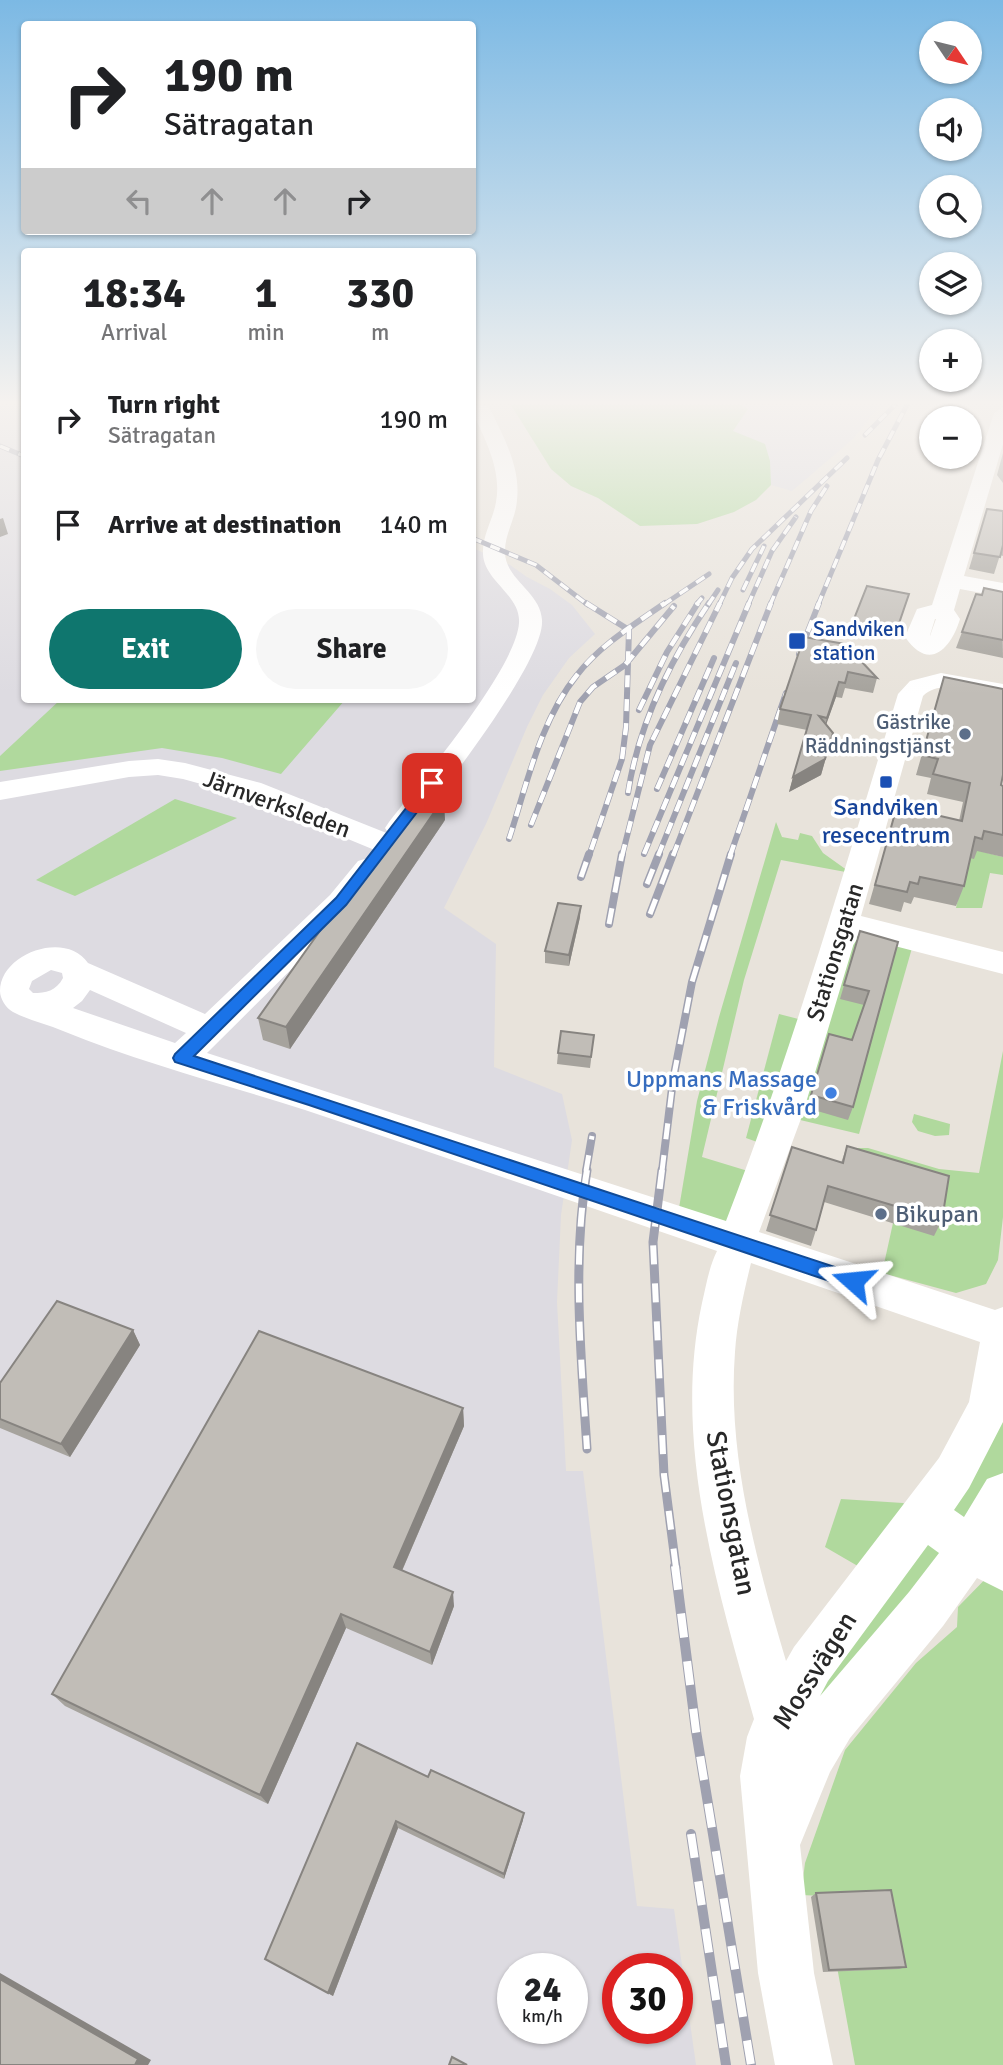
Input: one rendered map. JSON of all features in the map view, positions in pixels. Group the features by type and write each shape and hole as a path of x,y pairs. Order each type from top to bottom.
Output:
{"street":[{"path":"181,1058 341,902 387,845 476,723 520,657 531,622 527,608 494,558 494,547 507,501"},
{"path":"942,610 976,501"},
{"path":"950,580 1003,590"},
{"name":"Stationsgatan","path":"780,1722 727,1520 713,1419 718,1315 737,1244 784,1116 845,923 911,694 914,688 928,681 948,681 1003,692"},
{"name":"Järnverksleden","path":"0,791 129,769 158,767 251,789 387,845"},
{"path":"845,923 1003,963"},
{"path":"210,1030 78,971 77,985 63,999 32,1005 107,1035 1003,1329"},
{"name":"Mossvägen","path":"804,2065 786,1973 765,1776 772,1737 811,1664 954,1473 977,1433 990,1402 1003,1329"},
{"name":"Mossvägen","path":"774,1844 812,1755 832,1720 926,1609 987,1558 1003,1496"},
{"path":"923,1516 987,1558"}],"shaded area":[{"path":"0,501 21,501 21,703 476,703 476,549 510,565 550,589 572,605 595,634 569,658 543,695 486,824 444,908 496,944 494,1067 562,1094 572,1140 561,1215 557,1302 566,1471 583,1471 637,1906 674,1909 680,1953 602,1953 602,2044 693,2044 696,2065 0,2065"}],"green space":[{"path":"603,501 753,501 734,512 697,524 640,526"},
{"path":"57,703 342,703 281,774 222,758 162,748 0,771 0,756"},
{"path":"175,799 237,818 75,896 36,880"},
{"path":"776,822 782,837 798,840 800,833 812,836 823,853 851,873 781,860 744,980 702,1157 761,1175 742,1228 679,1208 697,1101"},
{"path":"976,850 1003,857 1003,875 990,873 982,908 956,908 967,857"},
{"path":"855,933 912,948 859,1134 796,1119"},
{"path":"779,1014 814,1023 771,1147 746,1138"},
{"path":"1003,1051 1003,1217 998,1260 986,1284 956,1293 882,1273 893,1223 849,1165 856,1148 868,1148 939,1169 979,1173"},
{"path":"914,1114 950,1124 949,1135 935,1136 918,1131 912,1122"},
{"path":"1003,1383 1003,1495 926,1609 772,1737 875,1576 825,1547 841,1499 903,1503 923,1516"},
{"path":"999,1565 1003,1568 1003,2065 855,2065 824,1896 801,1895 805,1863 845,1750 916,1663 957,1627 958,1607"}],"building":[{"path":"987,509 1003,511 1003,545 1000,557 974,553"},
{"path":"867,586 909,594 896,632 852,624"},
{"path":"984,588 1003,592 1003,640 962,632 976,594 982,595"},
{"path":"804,637 845,644 877,678 848,672 845,683 839,682 827,718 819,716 833,733 825,759 793,777 811,715 780,709"},
{"path":"944,677 1003,689 1003,835 984,831 982,839 975,837 964,886 920,877 918,884 910,882 907,892 875,885 897,806 962,821 970,783 933,774 938,759 922,755"},
{"path":"424,793 444,798 286,1027 258,1018 349,890"},
{"path":"558,903 581,906 569,955 545,951"},
{"path":"860,931 898,942 853,1107 811,1095 829,1034 852,1040 869,991 844,985"},
{"path":"561,1031 594,1035 591,1057 558,1053"},
{"path":"847,1146 949,1176 942,1220 828,1186 816,1230 770,1215 792,1147 843,1163"},
{"path":"57,1301 133,1330 61,1444 0,1419 0,1383"},
{"path":"259,1331 463,1408 394,1567 453,1592 430,1652 341,1614 260,1795 52,1694"},
{"path":"357,1743 428,1777 431,1770 524,1813 504,1874 396,1821 328,1993 265,1959"},
{"path":"891,1890 906,1967 829,1970 816,1893"},
{"path":"0,1979 138,2059 135,2065 0,2065"},
{"path":"452,2057 467,2065 449,2065"}],"railway":[{"path":"719,605 732,578 752,549 802,501"},
{"path":"770,605 817,501"},
{"path":"818,605 861,501"},
{"path":"748,605 772,551 796,517"},
{"path":"476,540 536,565 588,605"},
{"path":"743,590 764,546"},
{"path":"663,605 709,574"},
{"path":"708,605 718,590"},
{"path":"696,605 702,598"},
{"path":"586,603 628,629"},
{"path":"628,629 665,603"},
{"path":"639,710 667,652 698,603"},
{"path":"628,793 640,743 658,694 669,670 709,603"},
{"path":"622,856 650,745 720,603"},
{"path":"644,854 749,603"},
{"path":"673,856 771,603"},
{"path":"799,654 819,603"},
{"path":"628,661 674,606"},
{"path":"509,839 536,754 553,712 586,664 628,629"},
{"path":"628,629 628,661"},
{"path":"657,789 714,658"},
{"path":"531,825 580,702 593,687 628,661"},
{"path":"589,856 622,759 628,661"},
{"path":"658,856 736,663"},
{"path":"730,856 786,693"},
{"path":"581,877 589,854"},
{"path":"609,924 622,854"},
{"path":"647,884 659,854"},
{"path":"650,914 673,854"},
{"path":"662,1171 673,1080 692,982 731,854"},
{"path":"586,1171 592,1136"},
{"path":"587,1170 582,1204 579,1274 580,1344 587,1449"},
{"path":"662,1170 653,1242 664,1475 676,1568"},
{"path":"675,1566 696,1731 751,2065"},
{"path":"691,1834 726,2065"}],"place":[{"name":"Sandviken station","path":"797,641"},
{"name":"Gästrike Räddningstjänst","path":"965,734"},
{"name":"Sandviken resecentrum","path":"886,782"},
{"name":"Uppmans Massage & Friskvård","path":"831,1093"},
{"name":"Bikupan","path":"881,1214"}],"route":[{"path":"432,783 341,902 181,1058 312,1099 853,1281"}]}
